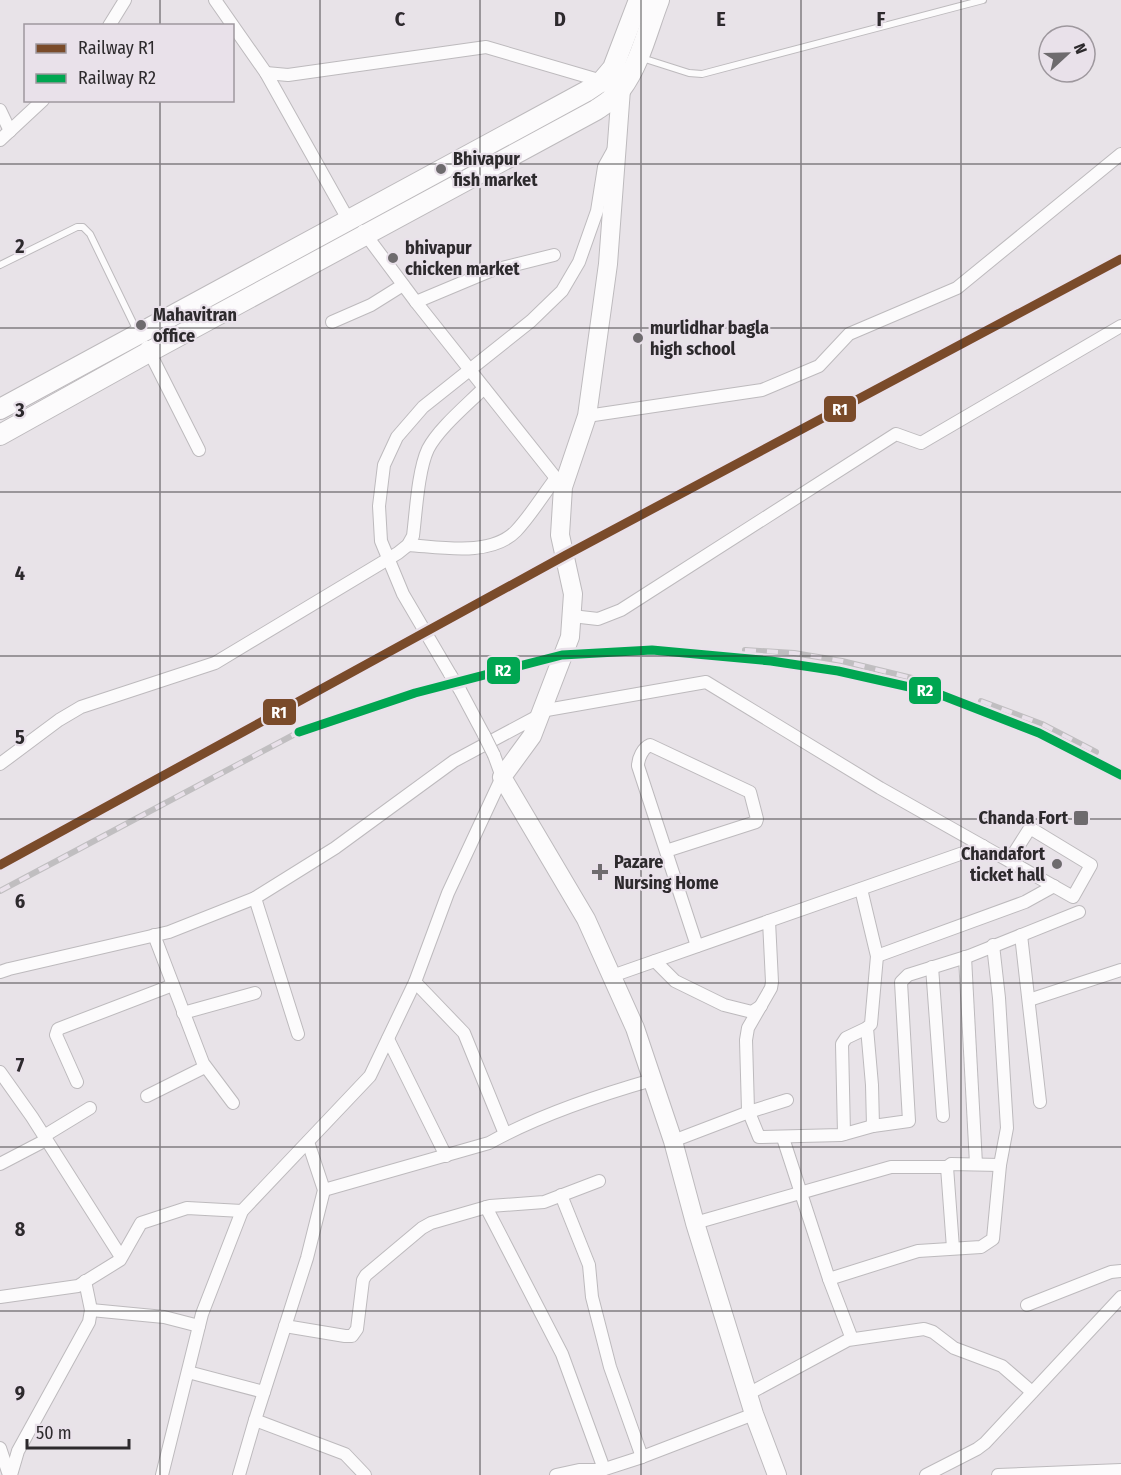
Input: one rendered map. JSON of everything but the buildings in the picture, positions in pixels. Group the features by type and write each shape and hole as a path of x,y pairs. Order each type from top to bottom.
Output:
{"main road":[{"path":"639,0 621,89 608,264 587,416 559,483 560,535 573,594 570,637 532,736 502,777 586,919 635,1028 673,1141 695,1223 754,1414 777,1475"},
{"path":"0,409 586,92 602,81 629,54 659,0"},
{"path":"602,81 621,89"},
{"path":"0,435 596,110 621,89"}],"street":[{"path":"110,24 125,0"},
{"path":"215,0 232,24"},
{"path":"234,27 266,73 352,219 559,483 505,540 478,548 408,545"},
{"path":"266,73 288,75 486,47 602,81"},
{"path":"0,140 41,102"},
{"path":"0,110 10,131"},
{"path":"162,1475 202,1314 242,1211 370,1076 415,982 448,893 502,777 494,755 460,690 403,594 381,542 379,506 384,465 397,437 423,406 531,321 562,291 579,262 597,211 604,167 617,143"},
{"path":"587,416 762,390 819,366 849,334 957,288 1121,154"},
{"path":"416,302 490,271 554,255"},
{"path":"332,322 371,305 403,285"},
{"path":"572,616 598,618 621,610 896,434 921,443 1121,326"},
{"path":"138,333 199,450"},
{"path":"0,764 59,720 81,707 215,663 389,559 408,545 413,536 423,462 428,448 484,388"},
{"path":"0,972 169,932 255,898 335,848 454,761 540,713 706,682 880,788 1009,861 1054,886 1073,897 1091,865 1030,828 1009,861"},
{"path":"666,851 756,822 757,819 750,792 650,745 645,748 638,766 697,946"},
{"path":"612,976 983,846"},
{"path":"877,956 1025,902 1054,886"},
{"path":"844,1134 842,1044 846,1038 871,1024 877,956 861,889"},
{"path":"255,898 298,1034"},
{"path":"769,921 772,982 747,1034 749,1112 759,1137 783,1138 844,1134 873,1126 907,1122 910,1119 901,982 908,975 965,957 1080,912"},
{"path":"154,935 205,1067 233,1103"},
{"path":"1022,935 1040,1102"},
{"path":"829,1279 918,1251 981,1247 993,1239 1000,1165 1007,1128 999,999 993,945"},
{"path":"965,957 976,1164"},
{"path":"655,961 675,981 724,1005 752,1012 761,1006"},
{"path":"932,967 943,1116"},
{"path":"1029,1000 1121,970"},
{"path":"415,982 464,1033 505,1134"},
{"path":"77,1083 56,1035 58,1029 173,985"},
{"path":"183,1013 255,993"},
{"path":"867,1028 873,1126"},
{"path":"388,1039 446,1156"},
{"path":"147,1096 205,1067"},
{"path":"0,1072 121,1257"},
{"path":"324,1190 489,1143 505,1134 603,1094 652,1080"},
{"path":"673,1141 787,1100"},
{"path":"0,1164 90,1108"},
{"path":"783,1138 829,1279 852,1339"},
{"path":"239,1475 307,1258 324,1190 308,1142"},
{"path":"695,1223 891,1167 947,1167 951,1164 1000,1165"},
{"path":"947,1167 952,1248"},
{"path":"285,1326 352,1336 357,1329 363,1280 370,1271 426,1225 486,1207 542,1202 599,1181"},
{"path":"561,1195 589,1265 592,1299 610,1367 642,1457"},
{"path":"486,1207 564,1359 604,1469"},
{"path":"0,1297 78,1286 121,1257 141,1223 187,1208 242,1211"},
{"path":"1027,1305 1111,1272 1121,1272"},
{"path":"10,1475 18,1450 89,1322 91,1310 85,1281"},
{"path":"926,1475 940,1472 985,1443 1121,1297"},
{"path":"91,1310 164,1317 199,1326"},
{"path":"748,1394 852,1339 929,1330 954,1348 1002,1366 1032,1392"},
{"path":"188,1372 264,1392"},
{"path":"556,1475 579,1470 604,1469 642,1457 754,1414"},
{"path":"255,1420 345,1454 365,1475"},
{"path":"0,1448 10,1475"},
{"path":"1005,1474 1121,1470"}],"lane":[{"path":"629,54 689,73 702,74 983,0"},
{"path":"0,265 77,227 83,227 90,234 138,333"}],"railway":[{"path":"0,891 297,733 415,693 562,655 652,650 771,661 838,671 936,693 1039,733 1121,775"},
{"path":"745,650 794,653 842,661 916,679"},
{"path":"981,701 1042,724 1096,752"}],"rail line":[{"name":"R1","path":"0,865 566,555 1121,259"},
{"name":"R2","path":"299,732 415,693 562,655 652,650 771,661 838,671 936,693 1039,733 1121,775"}],"place":[{"name":"Bhivapur fish market","path":"441,169"},
{"name":"bhivapur chicken market","path":"393,258"},
{"name":"Mahavitran office","path":"141,325"},
{"name":"murlidhar bagla high school","path":"638,338"},
{"name":"Chanda Fort","path":"1081,818"},
{"name":"Chandafort ticket hall","path":"1057,864"},
{"name":"Pazare Nursing Home","path":"600,872"}]}
